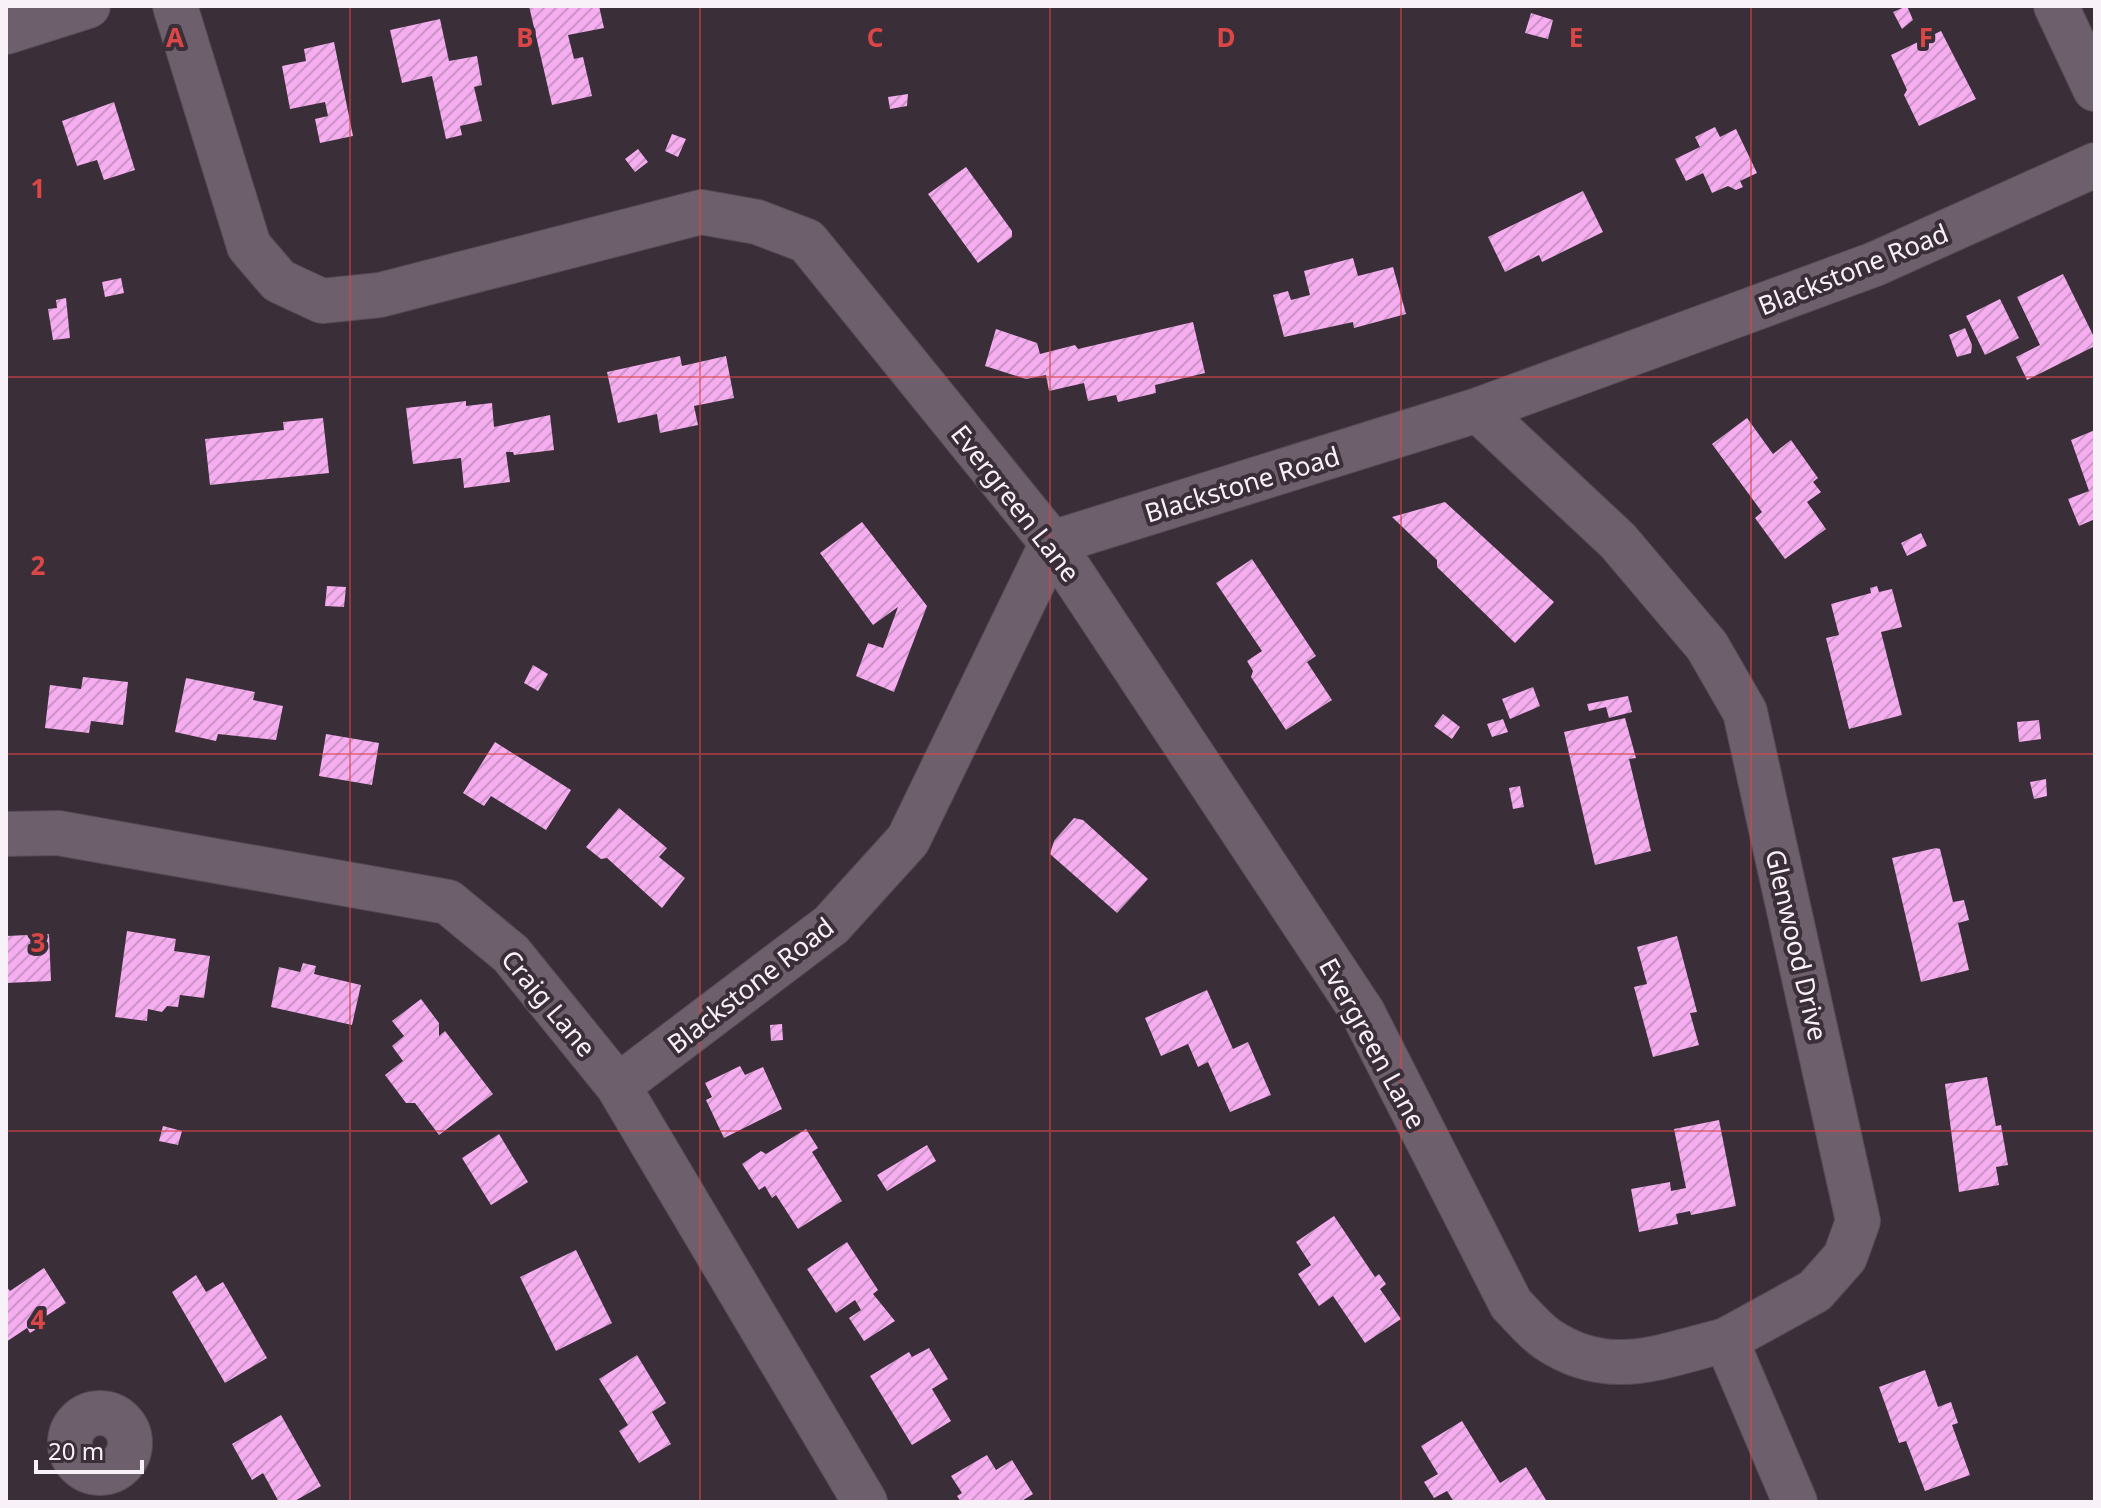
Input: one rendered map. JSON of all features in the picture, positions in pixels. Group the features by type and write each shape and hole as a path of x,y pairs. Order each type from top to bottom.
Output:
{"street":[{"name":"Evergreen Lane","path":"175,6 249,246 279,281 322,301 380,295 701,212 757,222 807,241 1052,543 1363,1013 1511,1304 1547,1339 1586,1357 1625,1365 1726,1340"},
{"path":"2056,6 2095,89"},
{"path":"6,32 84,7"},
{"name":"Blackstone Road","path":"618,1086 831,925 908,840 1052,543 1478,410 1875,264 2095,165"},
{"name":"Glenwood Drive","path":"1478,410 1618,541 1707,646 1745,712 1858,1221 1845,1257 1815,1291 1726,1340"},
{"name":"Craig Lane","path":"6,834 58,833 448,902 511,954 618,1086 865,1502"},
{"path":"1726,1340 1795,1502"}],"building":[{"path":"529,6 599,6 604,28 568,35 574,59 583,57 592,96 552,105"},
{"path":"1907,6 1913,20 1902,29 1893,12"},
{"path":"1531,13 1553,20 1548,39 1525,33"},
{"path":"440,19 449,61 477,56 482,85 474,87 482,121 460,126 462,135 446,139 432,76 402,83 390,30"},
{"path":"1941,31 1976,99 1919,126 1904,95 1907,90 1891,55"},
{"path":"334,42 353,136 320,143 315,119 328,116 325,102 290,109 282,66 306,61 304,49"},
{"path":"908,94 907,106 890,109 888,97"},
{"path":"114,102 135,170 104,180 97,160 77,166 62,121"},
{"path":"1715,127 1720,137 1736,129 1757,173 1740,181 1743,187 1736,190 1728,186 1712,193 1703,173 1686,181 1675,159 1700,147 1695,137"},
{"path":"672,134 686,139 678,157 665,151"},
{"path":"638,149 648,162 635,172 625,159"},
{"path":"966,167 1012,231 1012,237 978,263 928,194"},
{"path":"1583,191 1603,232 1542,262 1539,255 1505,272 1488,237"},
{"path":"1353,258 1358,276 1393,267 1406,314 1354,328 1353,322 1284,337 1273,295 1288,291 1291,300 1310,295 1304,271"},
{"path":"2063,274 2095,339 2095,346 2027,380 2016,357 2040,345 2017,297"},
{"path":"121,278 124,293 105,297 102,282"},
{"path":"66,298 70,338 53,340 48,309 57,308 56,300"},
{"path":"2000,299 2019,338 1985,355 1966,316"},
{"path":"1193,322 1205,373 1155,385 1156,393 1118,402 1116,395 1088,401 1084,383 1049,391 1046,375 1026,379 985,366 996,329 1037,343 1040,354 1075,345 1078,349"},
{"path":"1965,328 1972,345 1971,353 1957,357 1949,335"},
{"path":"680,356 682,366 726,356 734,398 694,406 698,425 660,433 657,414 618,423 607,372"},
{"path":"466,401 466,406 492,403 494,427 550,415 554,450 514,455 513,452 506,452 510,482 464,488 461,458 413,464 406,408"},
{"path":"323,418 329,473 210,485 205,439 284,430 283,422"},
{"path":"1747,418 1773,454 1791,440 1818,478 1813,482 1821,492 1807,502 1826,529 1785,559 1755,518 1762,512 1712,444"},
{"path":"2095,430 2095,519 2079,526 2068,499 2089,491 2071,440"},
{"path":"1445,502 1554,602 1515,643 1437,567 1437,560 1392,517"},
{"path":"862,522 927,606 894,692 856,676 868,643 883,648 898,607 873,625 820,553"},
{"path":"1921,533 1927,546 1907,556 1901,543"},
{"path":"1252,559 1316,656 1307,662 1332,700 1286,730 1251,677 1253,671 1247,661 1262,651 1216,583"},
{"path":"327,586 346,587 344,607 325,606"},
{"path":"1877,586 1879,592 1892,589 1902,627 1881,632 1902,715 1849,729 1826,638 1839,635 1831,604 1871,593 1870,588"},
{"path":"533,665 548,674 538,691 524,683"},
{"path":"83,677 128,682 123,725 91,721 89,733 45,728 50,685 81,689"},
{"path":"186,678 255,692 253,700 283,706 276,740 218,734 216,741 175,732"},
{"path":"1533,687 1540,706 1510,719 1502,699"},
{"path":"1628,696 1632,712 1609,718 1606,707 1589,711 1587,704"},
{"path":"1443,714 1460,727 1452,739 1434,726"},
{"path":"1625,718 1636,758 1629,759 1651,851 1595,865 1564,732"},
{"path":"1503,719 1508,732 1492,737 1487,724"},
{"path":"2039,720 2041,739 2019,742 2017,722"},
{"path":"326,734 379,743 372,785 319,776"},
{"path":"495,742 571,790 546,830 491,796 484,806 463,793"},
{"path":"2046,779 2047,796 2034,799 2030,782"},
{"path":"1520,786 1524,807 1513,809 1509,788"},
{"path":"619,808 667,848 659,857 685,878 662,908 607,858 601,859 586,847"},
{"path":"1074,818 1083,820 1148,879 1117,913 1050,854 1054,841"},
{"path":"1940,849 1953,902 1964,900 1969,920 1958,923 1969,970 1921,982 1892,858"},
{"path":"127,931 176,939 174,951 210,956 204,998 180,995 178,1007 167,1006 162,1012 148,1009 147,1021 115,1017"},
{"path":"49,934 51,981 6,983 6,936"},
{"path":"1677,936 1697,1012 1690,1013 1699,1045 1653,1057 1634,987 1647,984 1637,947"},
{"path":"303,963 316,966 314,974 361,985 352,1025 271,1007 279,967 300,972"},
{"path":"1207,990 1233,1049 1248,1042 1271,1095 1230,1112 1208,1062 1198,1067 1188,1044 1161,1056 1145,1018"},
{"path":"421,999 439,1023 439,1036 445,1031 493,1094 439,1135 415,1103 406,1103 385,1075 403,1061 392,1046 404,1036 392,1021"},
{"path":"782,1024 783,1040 771,1041 770,1025"},
{"path":"740,1066 745,1075 763,1067 782,1109 724,1138 706,1100 712,1097 705,1083"},
{"path":"1987,1077 1996,1126 2001,1125 2008,1165 1996,1167 1999,1185 1959,1192 1945,1084"},
{"path":"1719,1120 1736,1206 1691,1215 1690,1211 1676,1214 1678,1224 1639,1232 1631,1189 1670,1182 1671,1191 1686,1188 1674,1129"},
{"path":"163,1126 182,1131 178,1145 159,1141"},
{"path":"806,1129 818,1148 812,1152 842,1201 798,1229 776,1195 772,1198 765,1186 759,1190 742,1164 761,1151 766,1154"},
{"path":"499,1134 528,1182 491,1205 462,1158"},
{"path":"927,1145 936,1161 887,1191 877,1175"},
{"path":"1334,1216 1375,1277 1379,1274 1386,1284 1380,1289 1401,1319 1365,1343 1333,1296 1319,1306 1298,1274 1311,1265 1296,1242"},
{"path":"847,1242 878,1290 873,1294 895,1321 864,1341 849,1318 861,1310 855,1300 836,1313 807,1269"},
{"path":"576,1250 612,1323 556,1351 520,1277"},
{"path":"44,1268 66,1303 40,1320 38,1328 30,1333 27,1328 6,1342 6,1286 10,1291"},
{"path":"196,1275 206,1292 223,1282 267,1358 225,1383 172,1292"},
{"path":"929,1348 948,1379 932,1389 951,1421 912,1445 870,1376 909,1352 912,1357"},
{"path":"637,1355 666,1403 652,1412 671,1444 639,1463 619,1431 628,1425 599,1379"},
{"path":"1925,1370 1938,1407 1951,1402 1958,1423 1952,1425 1970,1475 1925,1491 1906,1441 1899,1443 1879,1387"},
{"path":"281,1415 321,1486 293,1502 279,1502 263,1473 252,1480 232,1444"},
{"path":"1462,1421 1500,1483 1526,1467 1546,1500 1454,1502 1447,1491 1434,1498 1424,1482 1438,1474 1421,1446"},
{"path":"987,1455 996,1470 1012,1460 1033,1494 1020,1502 961,1502 957,1496 962,1493 951,1476"}]}
